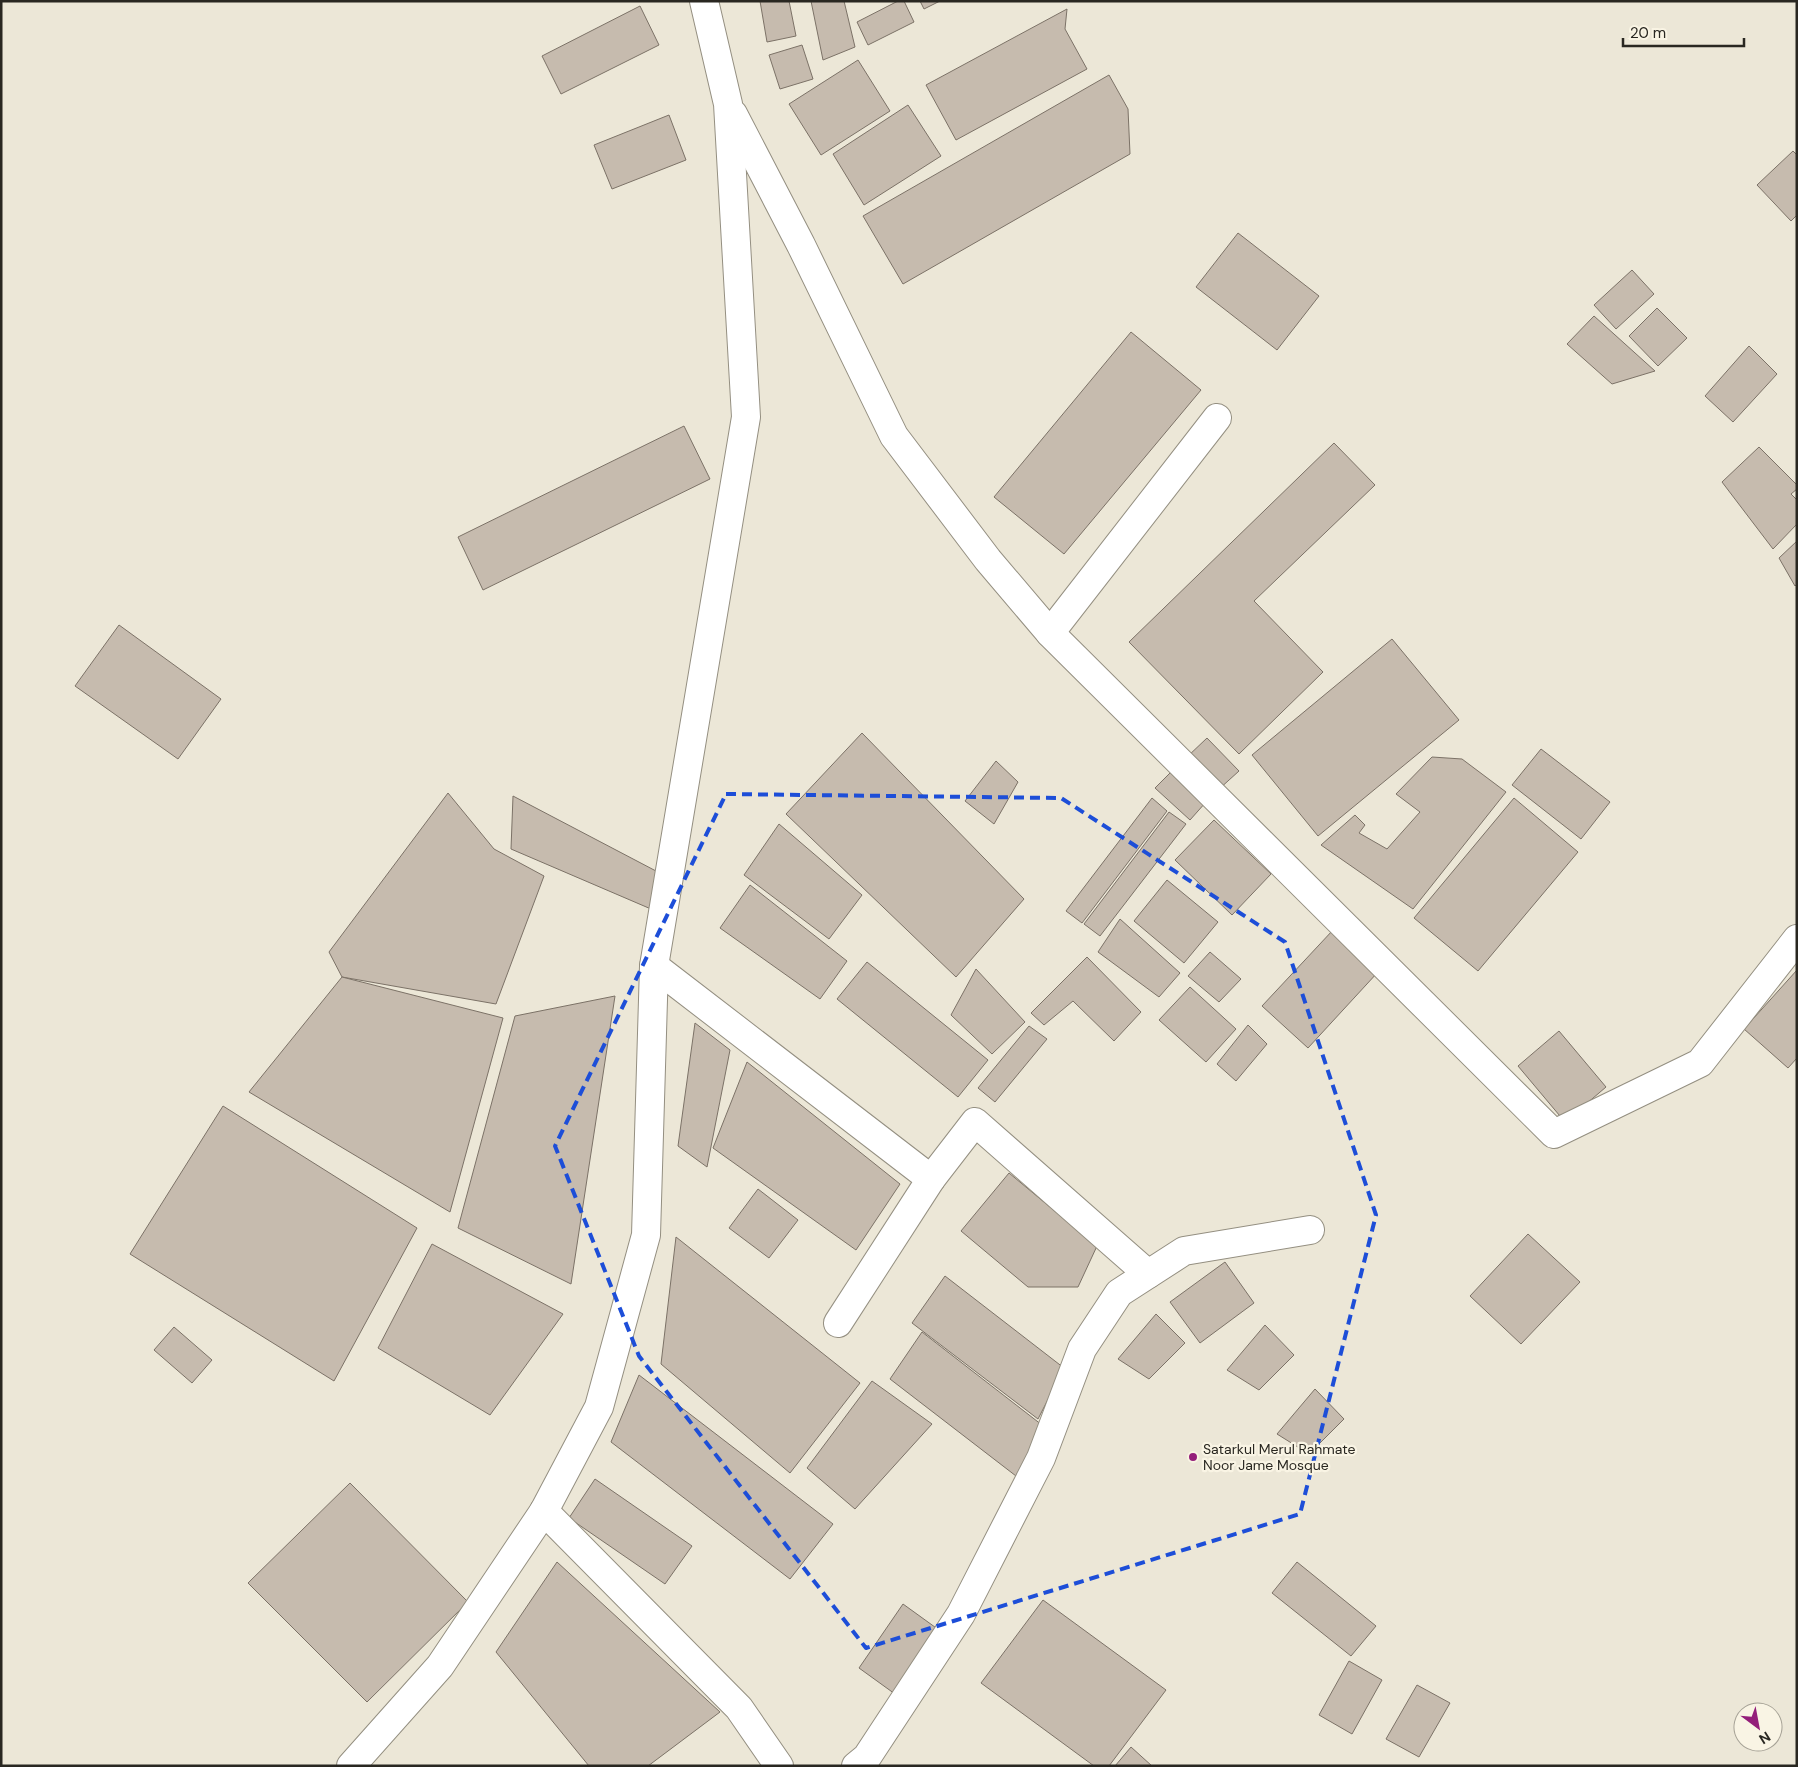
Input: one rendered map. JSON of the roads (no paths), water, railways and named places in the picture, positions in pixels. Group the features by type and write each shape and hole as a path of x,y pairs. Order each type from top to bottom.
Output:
{"street":[{"path":"351,1766 440,1666 544,1511 599,1407 646,1235 654,966 746,417 728,104 704,1"},
{"path":"728,104 801,245 894,436 988,560 1050,633 1554,1134 1700,1064 1797,939"},
{"path":"1050,633 1217,418"},
{"path":"654,966 931,1179"},
{"path":"838,1323 931,1179 975,1122 1148,1274"},
{"path":"856,1766 867,1757 961,1614 1041,1458 1082,1349 1119,1293 1184,1251 1310,1230"},
{"path":"544,1511 739,1708 779,1766"}],"place":[{"name":"Satarkul Merul Rahmate Noor Jame Mosque","path":"1193,1457"}]}
